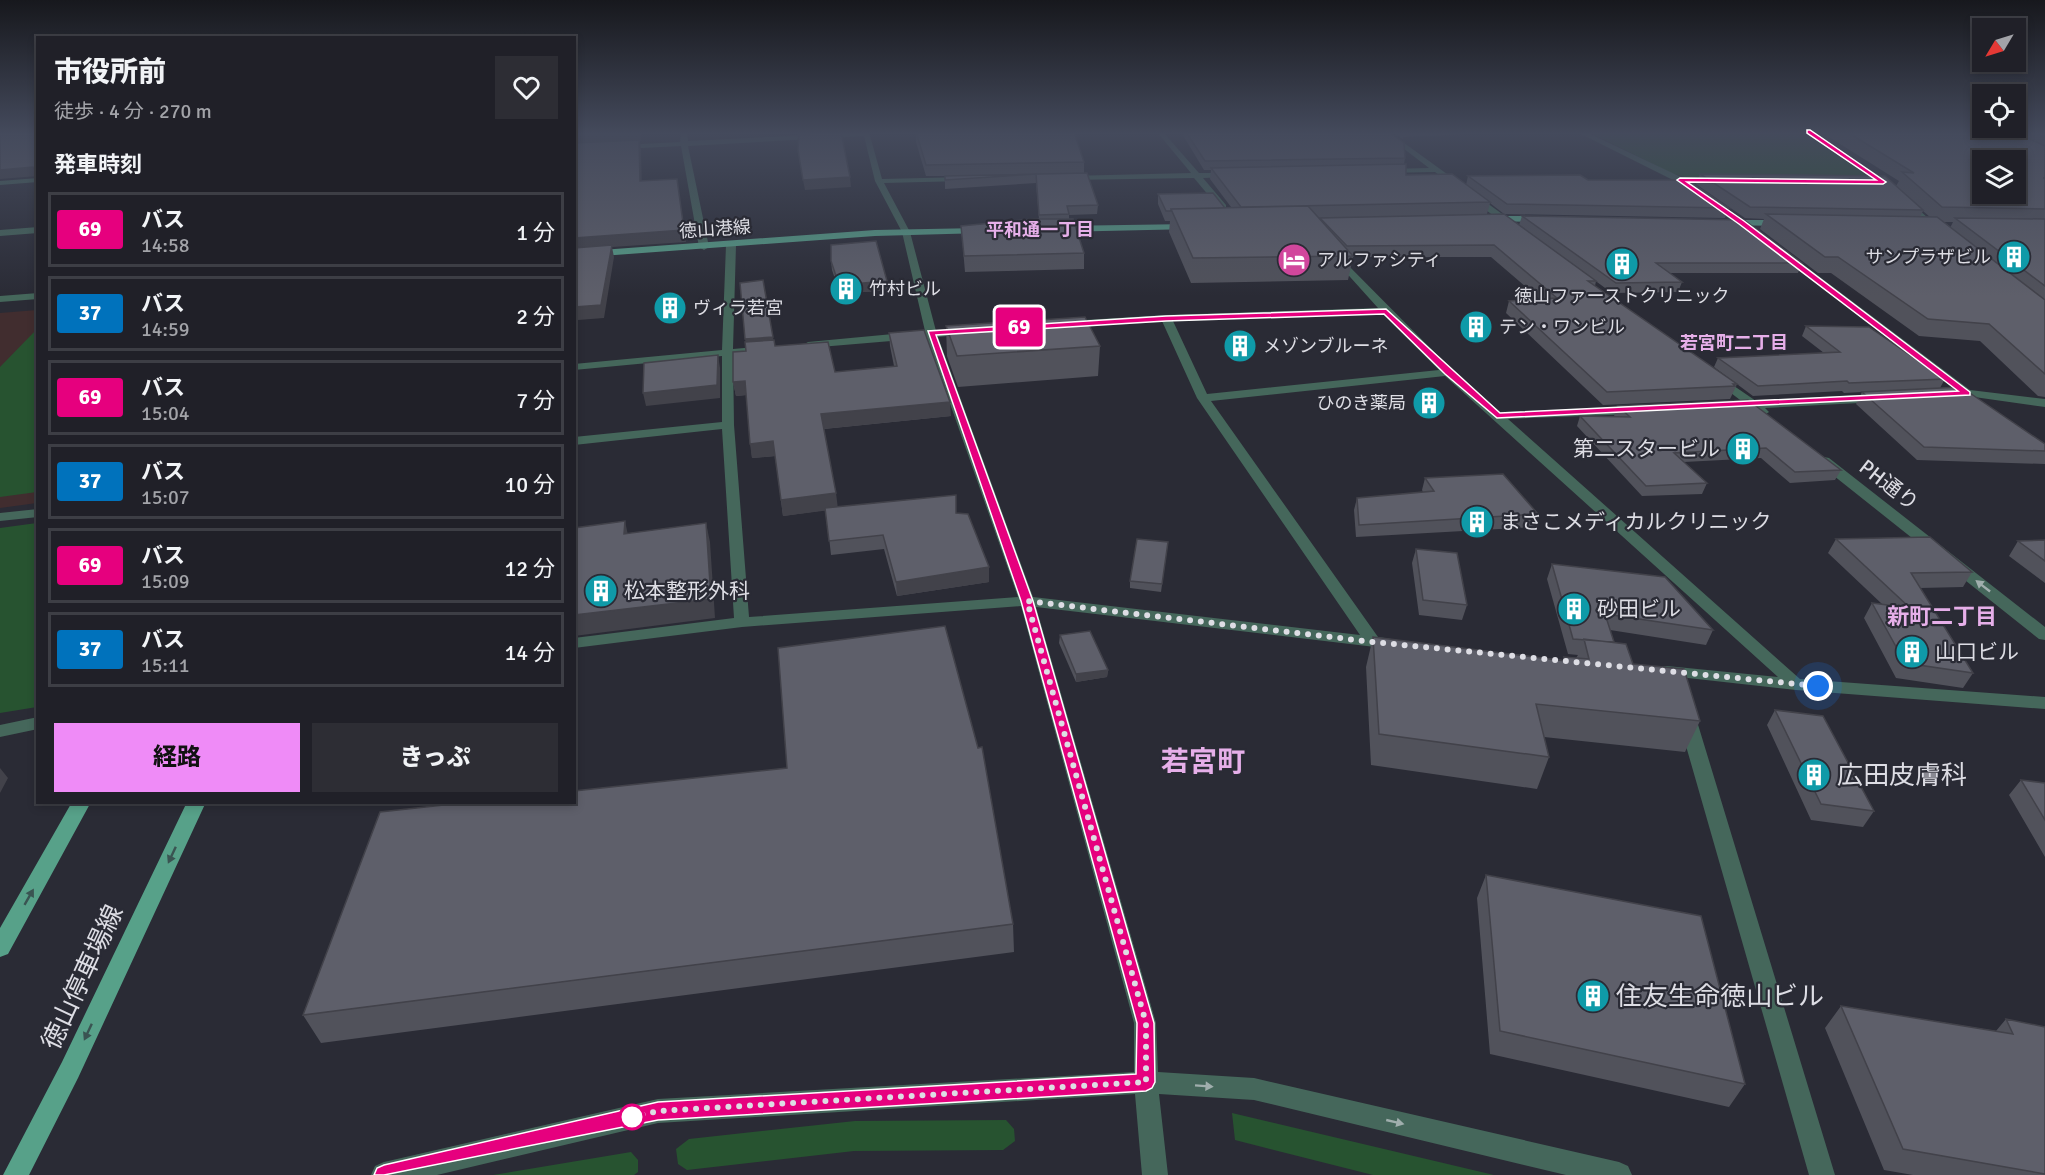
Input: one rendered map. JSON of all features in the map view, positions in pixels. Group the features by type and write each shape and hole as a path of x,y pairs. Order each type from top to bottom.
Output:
{"main road":[{"path":"1481,219 1552,219"},
{"path":"1718,222 1789,223"},
{"path":"1048,230 1203,226"},
{"path":"1920,226 1932,227"},
{"name":"徳山港線","path":"576,255 906,232 989,231"},
{"path":"0,948 81,804"},
{"name":"徳山停車場線","path":"16,1175 70,1070 196,804"}],"street":[{"path":"692,187 704,247"},
{"path":"882,187 906,232 931,333 1027,601 1146,1023 1146,1082 1155,1175"},
{"path":"1205,187 1231,217"},
{"path":"1461,187 1523,233"},
{"path":"1690,187 1760,236"},
{"path":"1888,187 1932,227 1942,230"},
{"path":"0,232 36,230"},
{"path":"1324,242 1386,311 1448,372 1796,684"},
{"path":"731,245 728,425 742,622"},
{"path":"1779,251 1967,393"},
{"path":"0,299 36,296"},
{"path":"1060,325 1166,318 1386,311"},
{"path":"1166,318 1203,398 1373,642"},
{"path":"795,346 978,330"},
{"path":"576,367 773,348"},
{"path":"1706,369 1773,420"},
{"path":"1203,398 1448,372"},
{"path":"1936,395 1967,393 2045,403"},
{"path":"1730,406 1890,398"},
{"path":"1497,416 1649,409"},
{"path":"576,441 728,425"},
{"name":"PH通り","path":"1810,449 2045,636"},
{"path":"0,517 36,513"},
{"path":"576,643 742,622 1027,601 1408,646"},
{"path":"1650,669 1796,684 2045,703"},
{"path":"1673,672 1822,1175"},
{"path":"0,730 36,723"},
{"path":"384,1175 658,1111 1146,1082 1254,1089 1619,1175"}],"shaded area":[{"path":"36,310 36,503 0,508 0,313"}],"green space":[{"path":"36,330 36,492 0,497 0,367"},
{"path":"36,523 36,707 0,713 0,528"},
{"path":"1232,1113 1494,1175 1373,1175 1235,1140"},
{"path":"1006,1120 1014,1129 1015,1141 1003,1150 854,1151 687,1170 678,1164 676,1149 689,1139 855,1121"},
{"path":"631,1152 638,1160 638,1172 634,1175 493,1175"}],"building":[{"path":"576,187 678,187 684,230 576,238"},
{"path":"1037,187 1092,187 1098,205 1067,206 1069,214 1039,215"},
{"path":"1225,187 1469,187 1490,202 1241,207"},
{"path":"1483,187 1697,187 1729,208 1507,204"},
{"path":"1719,187 1897,187 1923,210 1750,207"},
{"path":"1919,187 1972,187 1972,204 2026,204 2026,187 2045,187 2045,209 1942,207"},
{"path":"1213,193 1225,208 1166,211 1158,194"},
{"path":"1308,206 1353,256 1193,258 1171,209"},
{"path":"1504,214 1596,281 1588,281 1737,384 1733,384 1735,386 1607,392 1509,301 1557,298 1494,245 1347,246 1320,218"},
{"path":"1766,214 1937,217 2045,300 2045,374 1989,324 1928,319 1838,257 1825,257"},
{"path":"1522,216 1744,220 1802,263 1656,263 1682,282 1616,283"},
{"path":"1955,218 2045,219 2045,286"},
{"path":"1034,219 1073,219 1084,253 964,256 961,226"},
{"path":"876,241 887,281 839,285 831,261 831,245"},
{"path":"612,245 601,305 576,307 576,248"},
{"path":"763,280 773,337 745,339 740,283"},
{"path":"1085,317 1100,346 957,356 946,326"},
{"path":"1806,326 1869,327 1945,379 1758,386 1718,358 1840,352"},
{"path":"924,330 950,402 821,414 836,493 781,500 773,441 750,444 745,381 733,382 733,352 746,351 745,342 774,340 775,346 828,342 835,372 897,366 889,333"},
{"path":"718,355 717,385 643,393 644,363"},
{"path":"1961,387 2045,444 2045,451 1924,447 1862,392"},
{"path":"1748,400 1841,470 1795,472 1766,448 1674,453 1707,483 1646,486 1580,416 1630,417 1618,406"},
{"path":"1503,474 1538,514 1359,525 1357,498 1434,491 1425,478"},
{"path":"956,495 956,513 968,514 989,567 896,582 883,535 829,541 825,508"},
{"path":"625,521 624,534 706,523 711,599 576,615 576,528"},
{"path":"1930,537 1972,572 1911,573 1973,673 1905,663 1872,603 1910,608 1836,539"},
{"path":"1137,539 1168,542 1162,584 1130,581"},
{"path":"2045,540 2045,561 2018,541"},
{"path":"1416,549 1457,553 1467,605 1423,600"},
{"path":"1552,564 1665,577 1713,630 1605,614 1614,642 1573,639"},
{"path":"945,626 978,748 982,747 1013,924 303,1015 380,812 453,804 576,804 576,791 787,768 778,648"},
{"path":"1090,631 1108,670 1076,674 1060,635"},
{"path":"1373,637 1566,661 1564,657 1589,659 1584,639 1626,644 1633,664 1684,669 1700,721 1536,704 1549,757 1379,734"},
{"path":"1775,710 1823,716 1874,811 1821,804"},
{"path":"2021,780 2045,783 2045,820"},
{"name":"住友生命徳山ビル","path":"1486,875 1701,916 1745,1084 1500,1031"},
{"path":"1841,1006 2013,1034 2006,1019 2045,1027 2045,1174 1903,1149"}],"bus line":[{"name":"69","path":"384,1175 658,1111 1146,1082 1146,1023 1027,601 931,333 1166,318 1386,311 1497,416 1967,393 1742,222 1690,187"}],"place":[{"name":"サンプラザビル","path":"2014,257"},
{"name":"アルファシティ","path":"1294,260"},
{"name":"徳山ファーストクリニック","path":"1622,264"},
{"name":"竹村ビル","path":"846,289"},
{"name":"ヴィラ若宮","path":"670,308"},
{"name":"テン・ワンビル","path":"1476,327"},
{"name":"メゾンブルーネ","path":"1240,346"},
{"name":"ひのき薬局","path":"1429,403"},
{"name":"第二スタービル","path":"1743,449"},
{"name":"まさこメディカルクリニック","path":"1477,522"},
{"name":"松本整形外科","path":"601,591"},
{"name":"砂田ビル","path":"1574,609"},
{"name":"山口ビル","path":"1912,652"},
{"name":"広田皮膚科","path":"1814,775"},
{"name":"住友生命徳山ビル","path":"1593,996"}],"district":[{"name":"平和通一丁目","path":"1040,230"},
{"name":"若宮町二丁目","path":"1734,343"},
{"name":"新町二丁目","path":"1942,616"},
{"name":"若宮町","path":"1203,761"}],"route":[{"path":"632,1117 658,1111 1146,1082 1146,1023 1027,601 1373,642 1818,686"}]}
